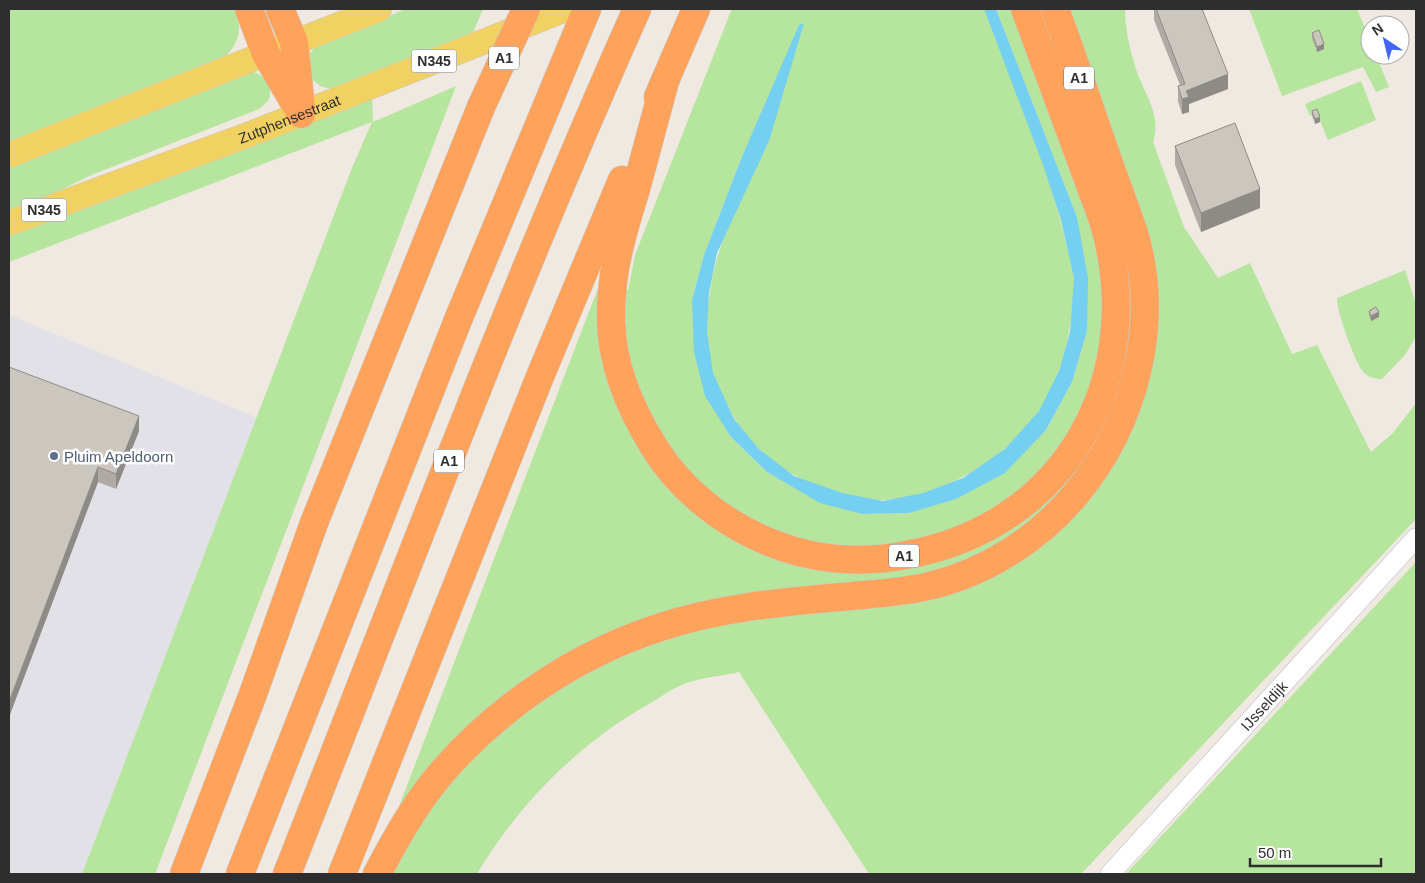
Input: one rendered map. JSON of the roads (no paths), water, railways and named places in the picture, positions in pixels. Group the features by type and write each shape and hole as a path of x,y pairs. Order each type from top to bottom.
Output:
{"highway":[{"path":"249,9 266,54 302,114"},
{"path":"280,9 294,42 302,114"},
{"name":"A1","path":"184,874 253,694 314,523 481,107 526,9"},
{"path":"240,874 452,337 558,75 587,9"},
{"name":"A1","path":"287,874 450,459 637,9"},
{"name":"A1","path":"665,80 620,237 613,277 611,322 614,349 621,378 643,430 658,454 687,488 719,515 756,537 803,554 824,558 876,560 928,552 977,533 1002,520 1042,488 1074,450 1086,430 1106,382 1112,361 1118,316 1116,273 1112,252 1103,220 1025,9"},
{"name":"A1","path":"377,874 412,814 437,779 461,753 527,695 580,661 637,635 696,617 736,609 904,591 950,580 976,570 1027,540 1068,503 1086,482 1111,443 1129,401 1140,354 1143,332 1143,299 1138,251 1134,233 1055,9"},
{"name":"A1","path":"342,874 539,379 693,16"}],"main road":[{"path":"9,154 379,9"},
{"name":"Zutphensestraat","path":"9,223 302,114 566,9"}],"street":[{"name":"IJsseldijk","path":"1110,874 1416,538"}],"water":[{"path":"984,9 996,9 1077,217 1088,278 1087,331 1072,382 1046,430 1005,473 956,499 909,513 862,514 820,503 767,472 731,437 705,396 694,352 692,300 704,255 741,159 799,25 804,23 769,141 717,253 709,293 707,332 713,373 734,419 759,449 794,476 842,493 883,501 923,493 963,478 1005,449 1039,411 1059,371 1070,332 1074,278 1061,220 1043,165"}],"place":[{"name":"Pluim Apeldoorn","path":"54,456"}]}
